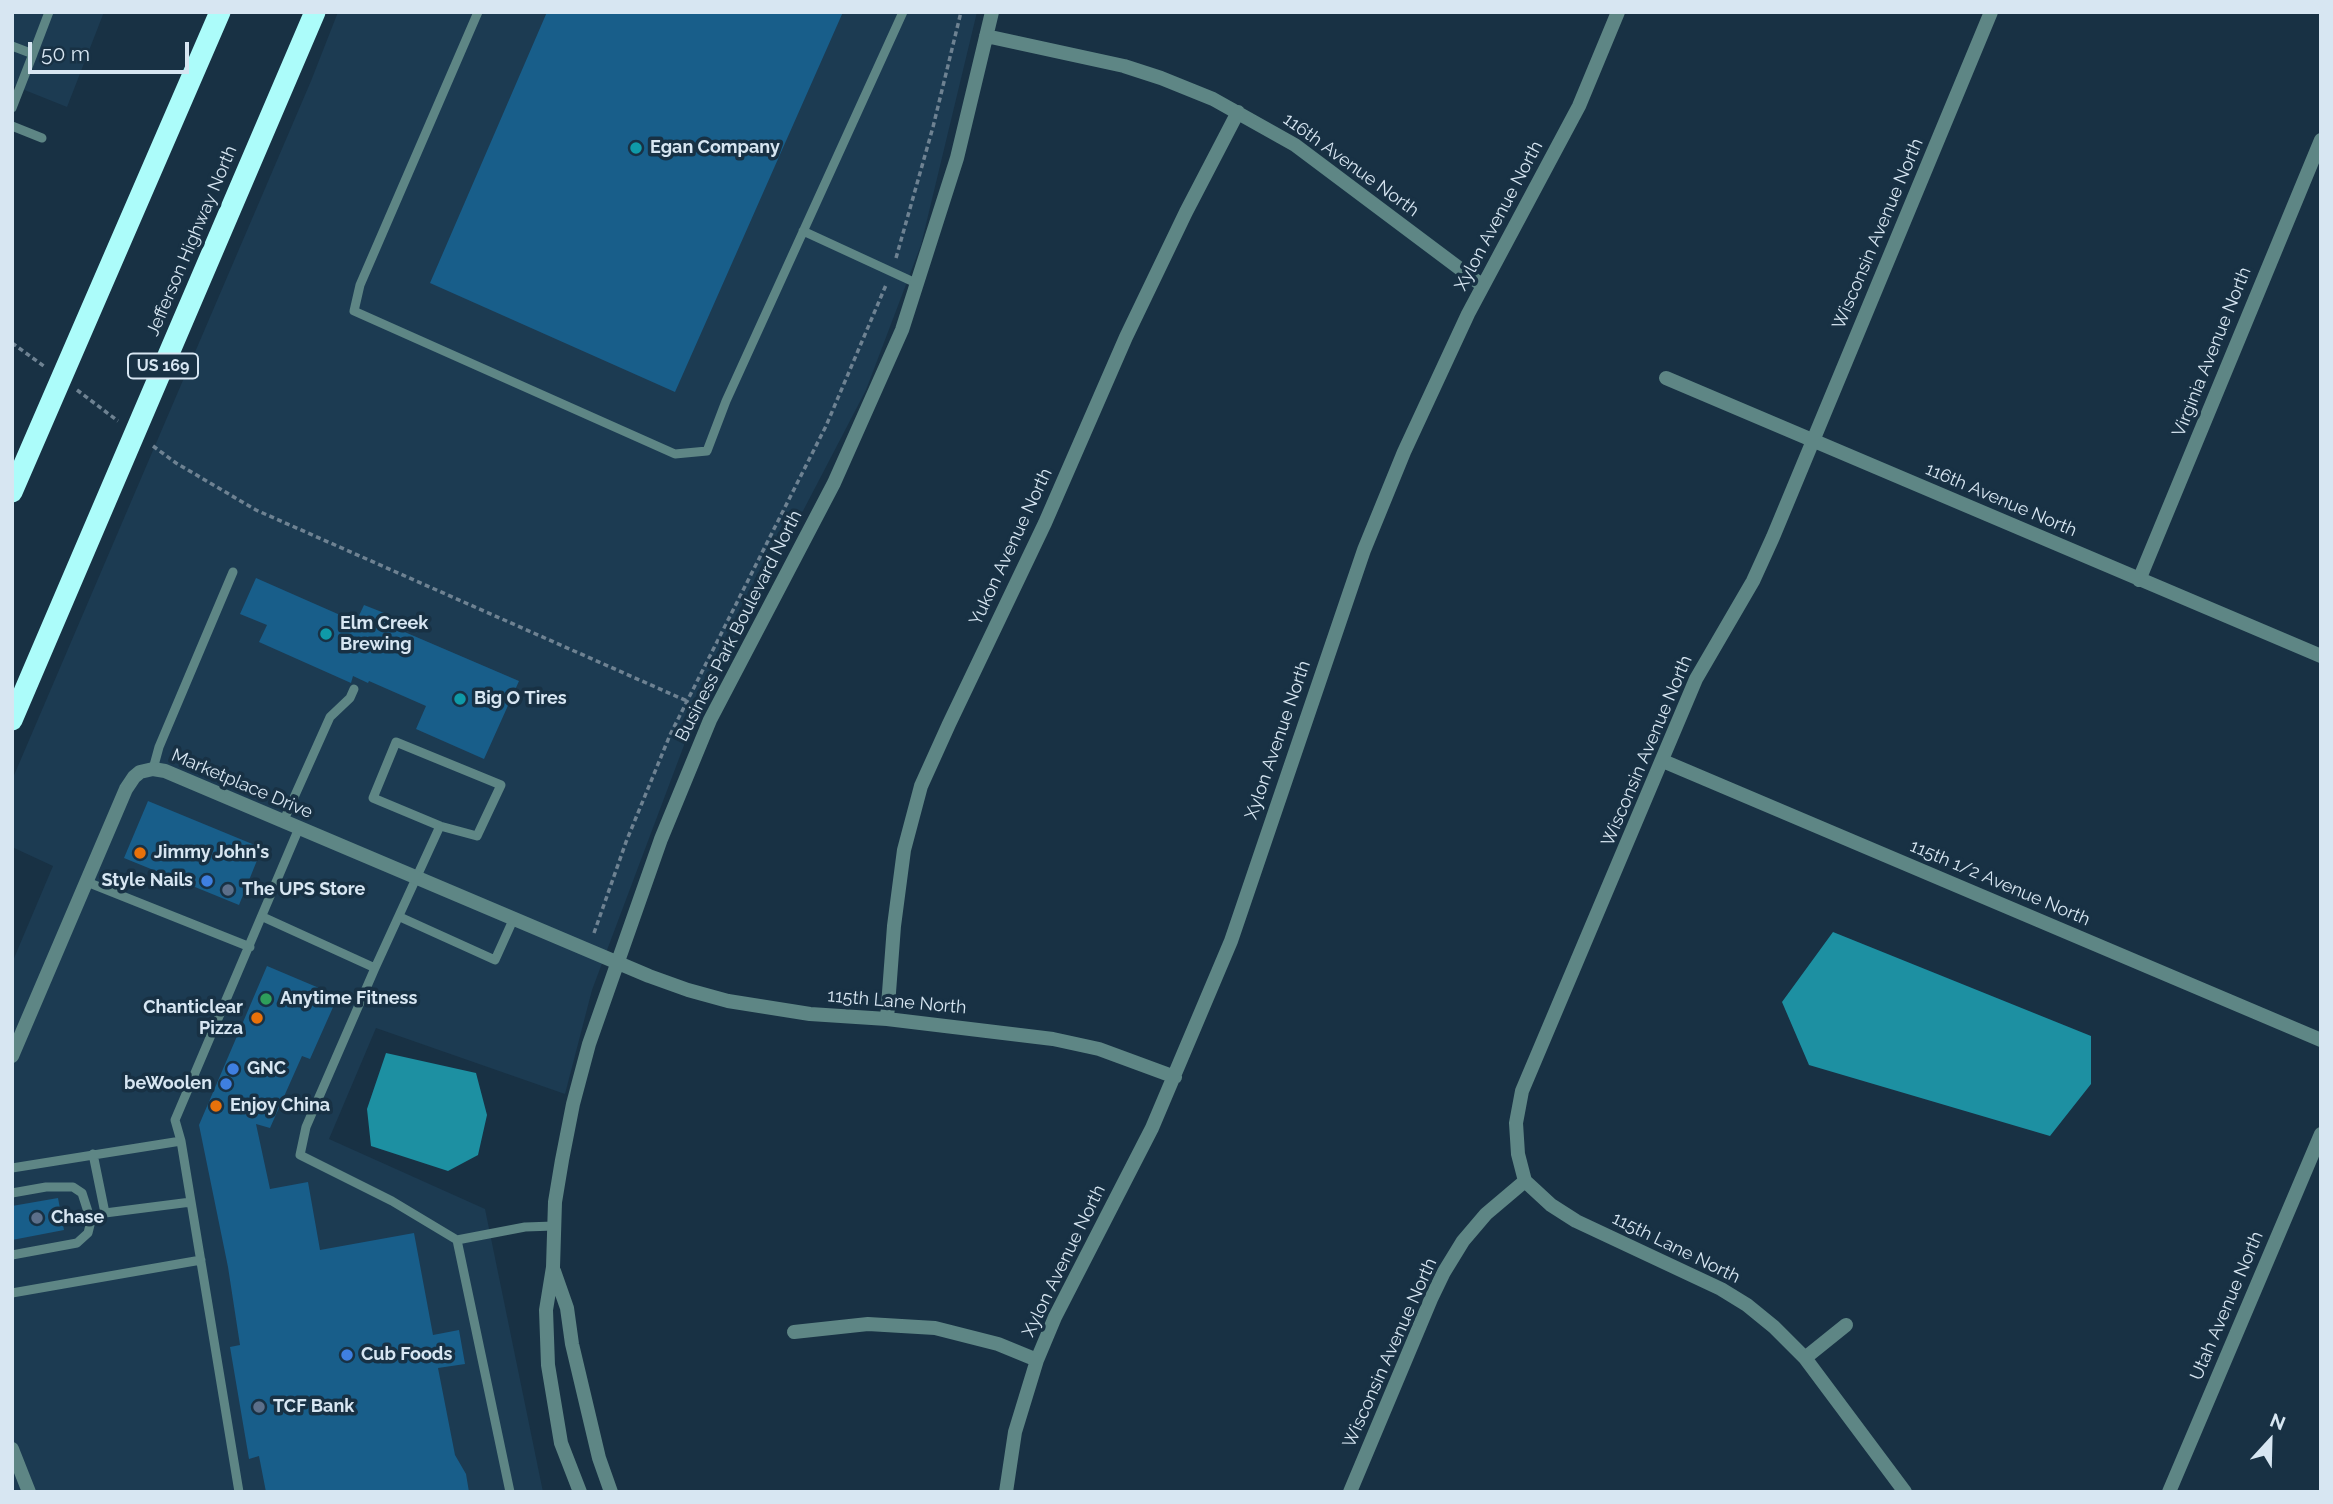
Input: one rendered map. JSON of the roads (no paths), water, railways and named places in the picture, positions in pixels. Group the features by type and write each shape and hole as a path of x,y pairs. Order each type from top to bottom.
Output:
{"highway":[{"path":"12,492 220,12"},
{"name":"Jefferson Highway North","path":"12,720 315,12"}],"street":[{"name":"Business Park Boulevard North","path":"580,1492 561,1443 548,1365 546,1310 553,1267 555,1202 573,1104 589,1044 661,839 710,720 834,483 887,368 918,285 957,158 992,12"},
{"name":"Xylon Avenue North","path":"1006,1492 1016,1432 1037,1360 1055,1317 1146,1140 1231,940 1364,550 1409,440 1483,286 1579,106 1618,12"},
{"name":"Wisconsin Avenue North","path":"1350,1492 1444,1272 1463,1241 1486,1214 1525,1181 1518,1154 1516,1123 1522,1091 1696,680 1753,581 1992,12"},
{"name":"116th Avenue North","path":"986,36 1124,66 1182,86 1238,112 1294,145 1483,286"},
{"name":"Yukon Avenue North","path":"887,1019 894,926 905,850 922,786 1035,546 1126,337 1238,112"},
{"name":"Virginia Avenue North","path":"2139,580 2321,140"},
{"name":"116th Avenue North","path":"1665,377 2321,656"},
{"name":"115th 1/2 Avenue North","path":"1663,761 2321,1040"},
{"name":"Marketplace Drive","path":"12,1056 126,789 140,772 153,769 165,771 616,963"},
{"name":"115th Lane North","path":"616,963 728,1000 810,1014 887,1019 1053,1039 1099,1049 1175,1077"},
{"name":"Utah Avenue North","path":"2169,1492 2321,1134"},
{"name":"115th Lane North","path":"1525,1181 1552,1205 1576,1221 1695,1275 1748,1306 1774,1327 1805,1358 1905,1492"},
{"name":"Business Park Boulevard North","path":"553,1267 567,1308 572,1345 599,1458 611,1492"},
{"path":"794,1332 868,1324 925,1327 999,1344 1037,1360"},
{"path":"1805,1358 1846,1325"},
{"path":"12,1449 29,1492"}],"lane":[{"path":"12,108 49,12"},
{"path":"478,12 360,285 354,311 675,454 707,451 726,401 903,12"},
{"path":"12,46 33,54"},
{"path":"12,126 42,138"},
{"path":"803,231 918,285"},
{"path":"153,769 159,747 233,572"},
{"path":"283,822 330,718 350,698 354,689"},
{"path":"396,742 501,785 477,836 440,826 373,798 396,742"},
{"path":"440,826 374,968 306,1127 300,1155 392,1201 457,1240 525,1227 554,1226"},
{"path":"239,1492 181,1141 175,1120 299,828"},
{"path":"87,882 250,947"},
{"path":"263,917 374,968"},
{"path":"400,917 495,960 513,919"},
{"path":"12,1168 181,1141"},
{"path":"93,1154 105,1213 191,1202"},
{"path":"12,1193 46,1187 73,1187 82,1192 91,1221 88,1233 78,1243 12,1255"},
{"path":"457,1240 510,1492"},
{"path":"12,1293 201,1260"}],"water":[{"path":"1833,932 2091,1036 2091,1084 2050,1136 1809,1065 1782,1002"},
{"path":"386,1053 476,1073 487,1115 478,1155 448,1171 371,1146 367,1109"}],"place":[{"name":"Egan Company","path":"636,148"},
{"name":"Elm Creek Brewing","path":"326,634"},
{"name":"Big O Tires","path":"460,699"},
{"name":"Jimmy John's","path":"140,853"},
{"name":"Style Nails","path":"207,881"},
{"name":"The UPS Store","path":"228,890"},
{"name":"Anytime Fitness","path":"266,999"},
{"name":"Chanticlear Pizza","path":"257,1018"},
{"name":"GNC","path":"233,1069"},
{"name":"beWoolen","path":"226,1084"},
{"name":"Enjoy China","path":"216,1106"},
{"name":"Chase","path":"37,1218"},
{"name":"Cub Foods","path":"347,1355"},
{"name":"TCF Bank","path":"259,1407"}]}
